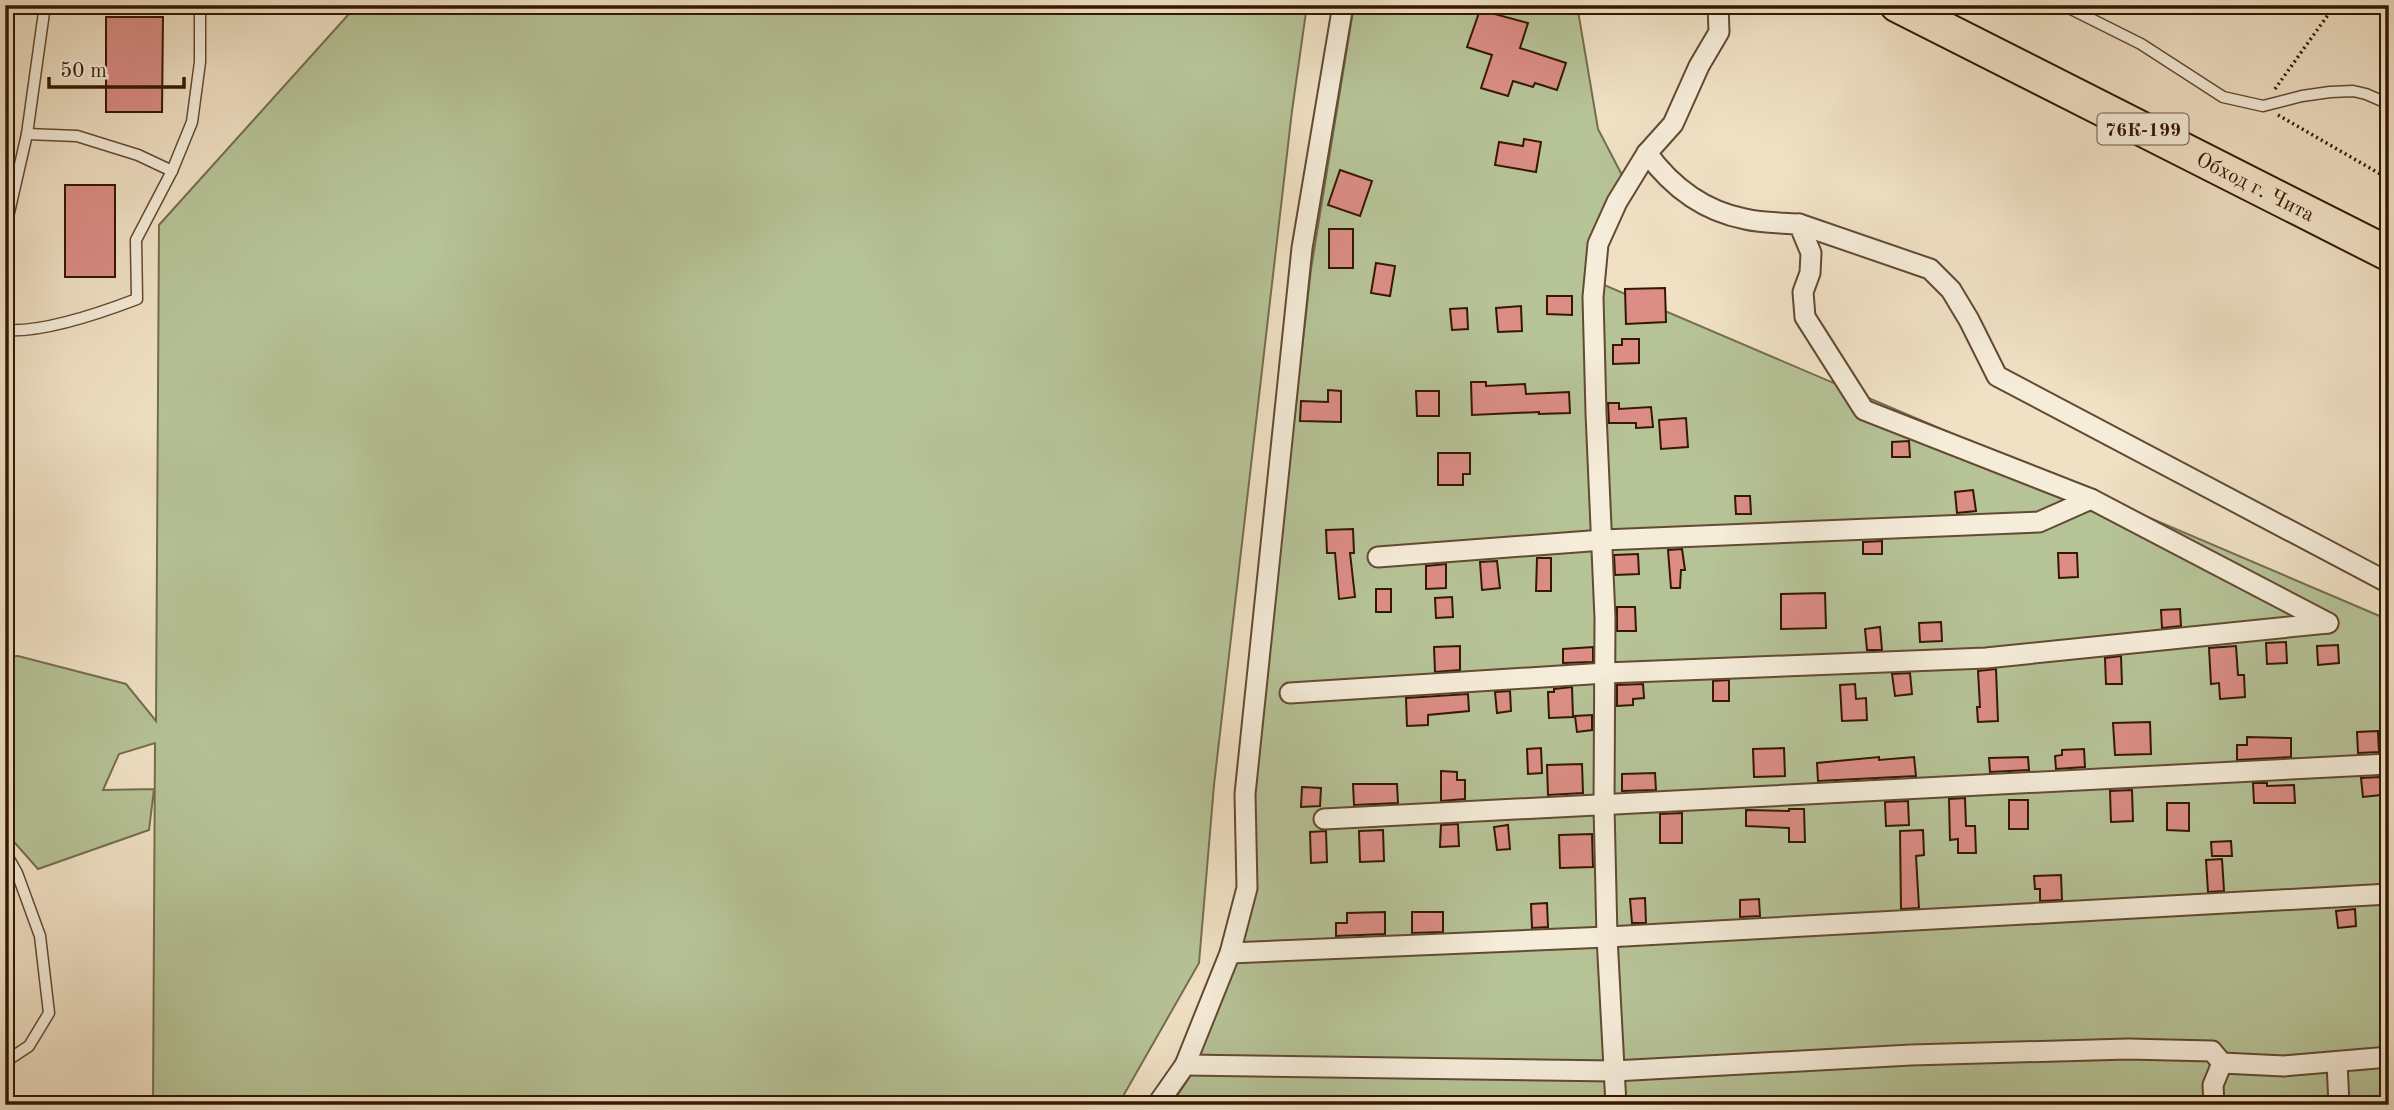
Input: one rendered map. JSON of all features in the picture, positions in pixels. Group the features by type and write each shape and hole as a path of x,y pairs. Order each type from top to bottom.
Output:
{"highway":[{"name":"Обход г. Чита","path":"1897,5 2389,254"}],"street":[{"path":"1157,1105 1185,1065 1230,953 1247,888 1245,794 1302,248 1343,5"},
{"path":"1616,1105 1607,937 1604,806 1606,673 1595,413 1593,310 1598,244 1617,202 1647,153 1673,124 1699,66 1719,32 1718,5"},
{"path":"1647,153 1675,186 1708,206 1744,219 1799,224 1930,269 1951,290 1997,376 2389,583"},
{"path":"1290,692 1606,673 1986,658 2328,623 2091,499 1864,410 1805,317 1803,292 1810,273 1811,253 1799,224"},
{"path":"1378,557 1602,540 2039,522 2091,499"},
{"path":"1324,819 2389,764"},
{"path":"1230,953 1607,937 2389,894"},
{"path":"1185,1065 1614,1071 1911,1055 2128,1049 2211,1051 2222,1063 2284,1066 2389,1057"},
{"path":"2337,1062 2339,1105"},
{"path":"2214,1105 2213,1085 2222,1063"}],"lane":[{"path":"5,230 27,134 45,5"},
{"path":"5,330 47,325 104,312 137,299 136,240 172,171 192,122 200,62 200,5"},
{"path":"2063,5 2141,44 2223,97 2263,106 2302,96 2341,91 2367,94 2389,104"},
{"path":"27,134 76,136 138,155 172,171"},
{"path":"5,852 17,873 40,936 49,1013 29,1046 5,1062"}],"path":[{"path":"2335,5 2263,106 2389,178"}],"green space":[{"path":"357,5 1307,5 1292,111 1214,785 1199,963 1118,1105 153,1105 155,743 119,754 103,790 154,789 149,830 38,869 15,843 5,841 5,657 18,656 126,684 156,721 159,225"},
{"path":"1354,5 1577,5 1598,129 1623,177 1597,282 2389,620 2389,1105 1171,1105 1195,1069 1224,990 1252,798 1311,269"}],"building":[{"path":"1480,10 1528,23 1520,48 1566,63 1557,90 1535,83 1533,87 1513,81 1508,96 1481,88 1492,55 1467,47"},
{"path":"106,17 163,17 162,112 106,112"},
{"path":"1524,139 1541,142 1536,172 1495,165 1499,142 1523,146"},
{"path":"1340,170 1372,181 1360,216 1328,205"},
{"path":"65,185 115,185 115,277 65,277"},
{"path":"1329,229 1353,229 1353,268 1329,268"},
{"path":"1376,263 1395,266 1390,296 1371,293"},
{"path":"1665,288 1666,322 1626,324 1625,289"},
{"path":"1547,296 1572,296 1572,315 1547,314"},
{"path":"1521,306 1522,331 1498,332 1496,308"},
{"path":"1467,308 1468,329 1452,330 1450,309"},
{"path":"1622,339 1639,339 1639,363 1613,364 1613,345 1622,345"},
{"path":"1471,382 1486,382 1486,386 1525,384 1526,394 1569,392 1570,413 1472,415"},
{"path":"1328,390 1341,391 1341,422 1300,421 1301,401 1328,402"},
{"path":"1416,391 1439,391 1439,416 1417,416"},
{"path":"1608,403 1619,403 1619,409 1651,407 1653,427 1636,428 1636,423 1609,423"},
{"path":"1686,418 1688,447 1661,449 1659,420"},
{"path":"1909,441 1910,457 1892,457 1892,442"},
{"path":"1438,453 1470,453 1470,474 1463,474 1463,485 1438,485"},
{"path":"1973,490 1976,511 1957,513 1955,492"},
{"path":"1735,496 1750,496 1751,514 1736,514"},
{"path":"1353,529 1354,553 1350,553 1355,597 1339,599 1335,553 1327,553 1326,530"},
{"path":"1882,541 1882,554 1863,554 1863,542"},
{"path":"1682,549 1685,570 1681,570 1680,588 1671,588 1668,550"},
{"path":"2058,553 2077,553 2078,577 2059,578"},
{"path":"1638,554 1639,574 1615,575 1614,555"},
{"path":"1537,558 1551,558 1551,591 1536,591"},
{"path":"1497,561 1500,588 1482,590 1480,562"},
{"path":"1446,564 1446,588 1426,589 1426,566"},
{"path":"1376,589 1391,589 1391,612 1376,612"},
{"path":"1825,593 1826,628 1781,629 1781,594"},
{"path":"1452,597 1453,617 1436,618 1435,598"},
{"path":"1617,607 1635,607 1636,631 1617,631"},
{"path":"2180,609 2181,626 2162,628 2161,610"},
{"path":"1941,622 1942,641 1920,642 1919,623"},
{"path":"1880,627 1882,650 1867,650 1865,629"},
{"path":"2286,642 2287,663 2267,664 2266,643"},
{"path":"2338,645 2339,663 2318,665 2317,646"},
{"path":"1460,646 1460,670 1435,672 1434,647"},
{"path":"2236,646 2238,675 2244,675 2245,697 2220,699 2219,683 2211,684 2209,648"},
{"path":"1593,647 1593,662 1563,663 1563,649"},
{"path":"2121,656 2122,684 2106,684 2105,658"},
{"path":"1996,669 1998,721 1978,722 1978,671"},
{"path":"1910,673 1912,694 1895,696 1892,674"},
{"path":"1729,680 1729,701 1713,701 1713,681"},
{"path":"1643,684 1644,698 1633,699 1633,705 1617,706 1617,685"},
{"path":"1855,684 1856,699 1866,698 1867,720 1842,721 1840,685"},
{"path":"1572,687 1573,717 1549,718 1548,692"},
{"path":"1510,691 1511,711 1497,713 1495,692"},
{"path":"1468,694 1469,711 1428,715 1428,725 1407,726 1406,698"},
{"path":"1592,715 1592,730 1577,732 1575,716"},
{"path":"2150,722 2151,754 2115,755 2113,723"},
{"path":"2378,731 2379,752 2358,753 2357,732"},
{"path":"2247,737 2291,738 2291,757 2237,760 2237,745 2247,745"},
{"path":"1541,748 1542,773 1528,774 1527,749"},
{"path":"1784,748 1785,776 1754,777 1753,749"},
{"path":"2084,749 2085,767 2056,769 2055,756 2062,755 2062,750"},
{"path":"1879,757 1879,760 1914,757 1916,776 1818,781 1817,763"},
{"path":"2028,757 2029,770 1990,772 1989,758"},
{"path":"1582,764 1583,793 1548,795 1547,765"},
{"path":"1441,771 1457,772 1457,780 1465,780 1465,799 1441,801"},
{"path":"1655,773 1656,790 1622,791 1622,774"},
{"path":"2380,777 2381,795 2363,797 2361,778"},
{"path":"2253,783 2267,783 2267,786 2294,785 2295,803 2254,803"},
{"path":"1353,784 1397,784 1398,803 1354,805"},
{"path":"1302,787 1321,788 1320,806 1301,807"},
{"path":"2132,790 2133,821 2111,822 2110,791"},
{"path":"1965,798 1966,826 1975,826 1976,853 1958,853 1958,839 1950,840 1949,799"},
{"path":"2009,800 2028,800 2028,829 2009,829"},
{"path":"1908,801 1909,825 1886,826 1885,802"},
{"path":"2167,803 2189,803 2189,831 2167,830"},
{"path":"1804,809 1805,842 1789,842 1789,828 1746,826 1746,810"},
{"path":"1682,813 1682,843 1660,843 1660,814"},
{"path":"1458,824 1459,846 1440,847 1441,825"},
{"path":"1508,825 1510,849 1497,850 1494,827"},
{"path":"1383,830 1384,861 1360,862 1359,831"},
{"path":"1923,830 1924,855 1916,856 1919,908 1901,909 1900,831"},
{"path":"1326,831 1327,862 1311,863 1310,832"},
{"path":"1592,834 1593,867 1560,868 1559,835"},
{"path":"2231,841 2232,856 2212,856 2211,842"},
{"path":"2222,859 2224,891 2208,892 2206,860"},
{"path":"2061,875 2062,900 2040,901 2040,889 2035,889 2034,876"},
{"path":"1645,898 1646,923 1632,923 1630,899"},
{"path":"1759,899 1760,916 1740,917 1740,900"},
{"path":"1547,903 1548,927 1532,928 1531,904"},
{"path":"2355,909 2356,926 2338,928 2336,911"},
{"path":"1385,912 1385,934 1336,936 1336,923 1347,923 1347,913"},
{"path":"1412,912 1443,912 1443,932 1412,933"}]}
